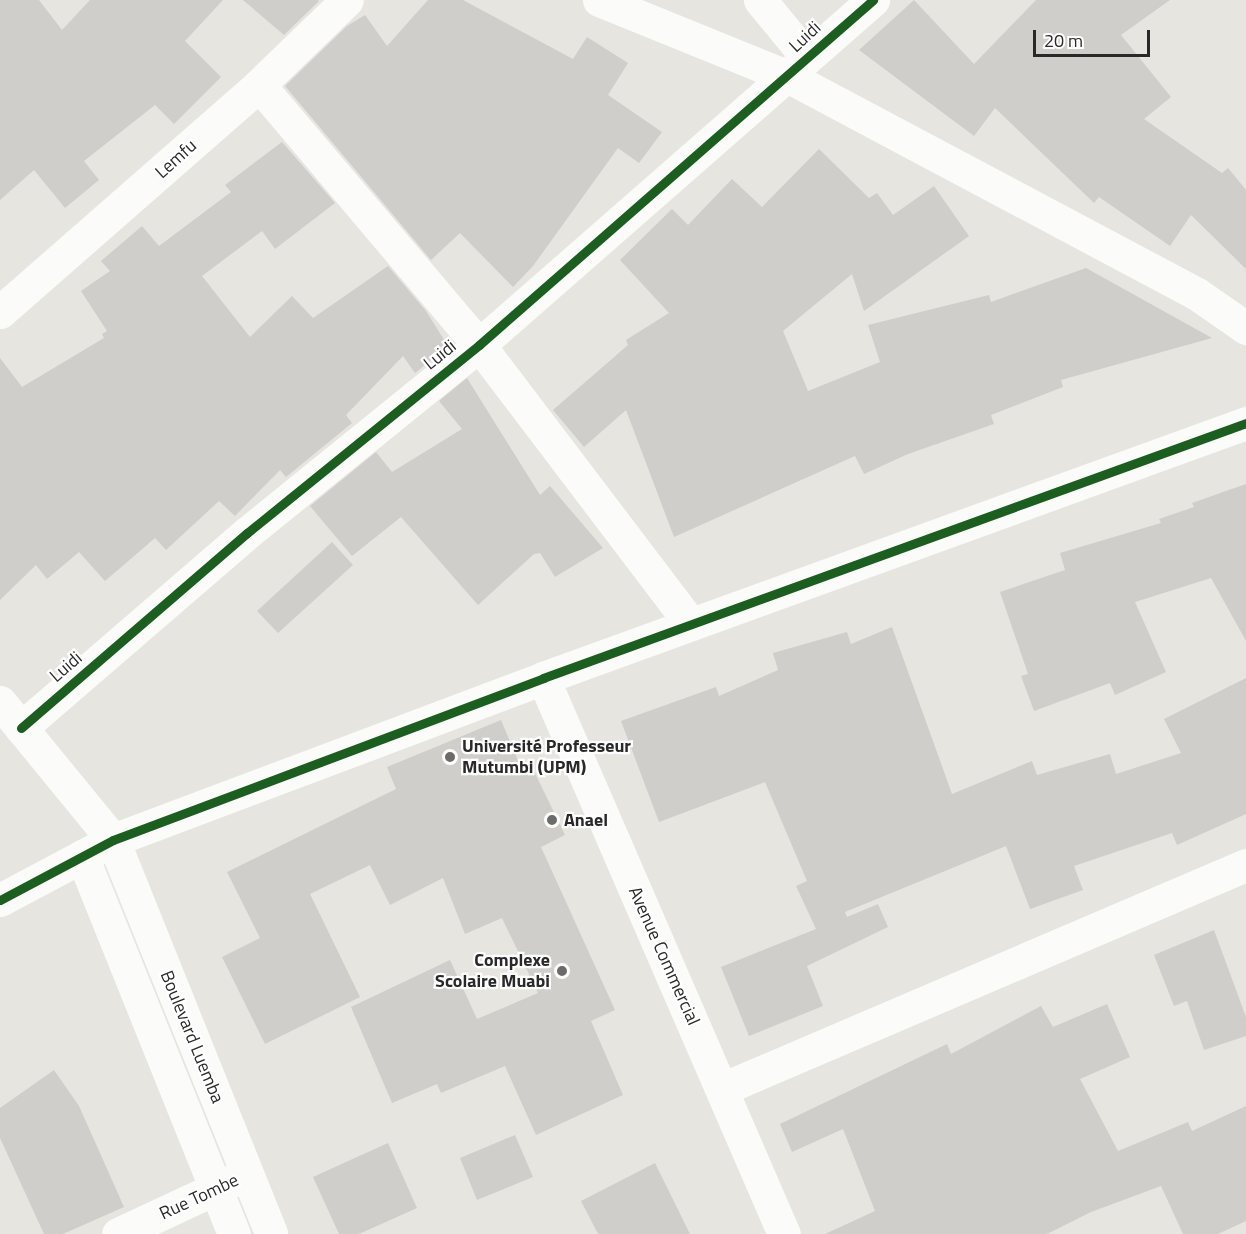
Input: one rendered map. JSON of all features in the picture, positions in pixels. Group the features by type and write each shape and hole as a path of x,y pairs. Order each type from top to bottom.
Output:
{"street":[{"name":"Lemfu","path":"0,312 259,85 347,0"},
{"path":"599,0 797,67 1197,294 1246,328"},
{"path":"760,0 797,67"},
{"name":"Luidi","path":"21,728 247,533 479,345 873,0"},
{"path":"259,85 479,345 691,624"},
{"path":"0,900 113,840 543,678 1246,423"},
{"name":"Avenue Commercial","path":"543,678 784,1234"},
{"name":"Boulevard Luemba","path":"0,702 113,840 271,1234"},
{"name":"Boulevard Luemba","path":"82,856 234,1234"},
{"path":"722,1089 1246,865"},
{"name":"Rue Tombe","path":"118,1234 247,1175"}],"building":[{"path":"0,0 39,0 62,30 90,0 223,0 185,41 221,77 174,124 155,105 84,161 99,180 65,208 34,170 0,200"},
{"path":"243,0 317,0 319,1 284,35"},
{"path":"428,0 463,0 573,59 587,37 628,63 608,95 662,132 639,163 618,148 533,266 513,287 460,233 431,260 285,86 347,26 365,15 387,46"},
{"path":"914,0 974,64 1036,0 1170,0 1121,35 1171,97 1144,119 1222,173 1228,168 1246,190 1246,269 1191,215 1170,246 1099,197 1094,203 995,108 974,136 859,50"},
{"path":"282,142 335,203 275,249 262,231 202,276 250,337 292,296 313,318 388,266 426,311 448,346 415,373 403,356 346,415 352,423 286,477 280,470 235,516 219,501 166,550 155,538 105,581 79,552 47,579 36,565 0,600 0,358 22,387 104,338 102,334 107,331 81,291 110,271 101,261 142,226 159,246 231,192 225,185"},
{"path":"819,149 869,198 877,193 893,215 934,186 969,236 864,311 852,274 783,331 808,391 880,362 868,325 989,295 991,302 1086,268 1212,338 1061,380 1063,387 991,415 994,424 908,454 864,474 855,456 674,537 626,410 584,447 553,410 628,345 626,340 669,313 620,260 672,209 688,225 732,179 762,207"},
{"path":"467,378 540,495 550,486 603,548 555,577 540,553 534,554 478,605 401,517 352,556 310,506 376,452 392,472 462,429 439,401"},
{"path":"1246,484 1246,641 1211,578 1135,602 1166,672 1115,695 1110,683 1034,711 1021,676 1028,674 1000,592 1065,570 1060,553 1161,523 1159,519 1194,507 1192,503"},
{"path":"332,542 353,565 278,633 257,611"},
{"path":"892,627 952,794 1032,761 1037,775 1110,754 1116,774 1181,753 1164,719 1246,678 1246,814 1177,845 1172,833 1074,866 1083,890 1030,909 1006,846 845,912 847,917 878,904 888,927 807,966 823,1006 749,1036 721,967 816,929 796,886 807,881 765,782 659,822 621,721 716,687 719,696 778,670 773,653 847,632 851,644"},
{"path":"501,720 522,770 531,765 565,835 541,847 615,1010 591,1021 623,1095 536,1135 505,1066 441,1093 437,1084 392,1103 351,1007 450,960 477,1019 538,993 502,918 465,934 443,878 390,905 370,865 310,894 360,997 265,1044 222,957 260,938 227,872 396,789 387,767"},
{"path":"1214,930 1246,1017 1246,1036 1204,1050 1187,1001 1174,1006 1154,955"},
{"path":"1107,1004 1130,1057 1080,1079 1118,1151 1188,1122 1192,1131 1246,1106 1246,1221 1218,1234 1183,1234 1161,1186 1091,1212 1047,1234 825,1234 875,1211 843,1129 792,1152 780,1124 947,1044 951,1054 1041,1006 1053,1027"},
{"path":"54,1070 79,1106 124,1207 63,1234 44,1234 0,1138 0,1108"},
{"path":"515,1135 533,1177 477,1200 460,1158"},
{"path":"388,1143 417,1208 359,1234 339,1234 313,1177"},
{"path":"655,1163 690,1234 598,1234 581,1201"}],"cycle path":[{"path":"21,728 247,533 479,345 873,0"},
{"path":"0,900 113,840 543,678 1246,423"}],"place":[{"name":"Université Professeur Mutumbi (UPM)","path":"450,757"},
{"name":"Anael","path":"552,820"},
{"name":"Complexe Scolaire Muabi","path":"562,971"}]}
